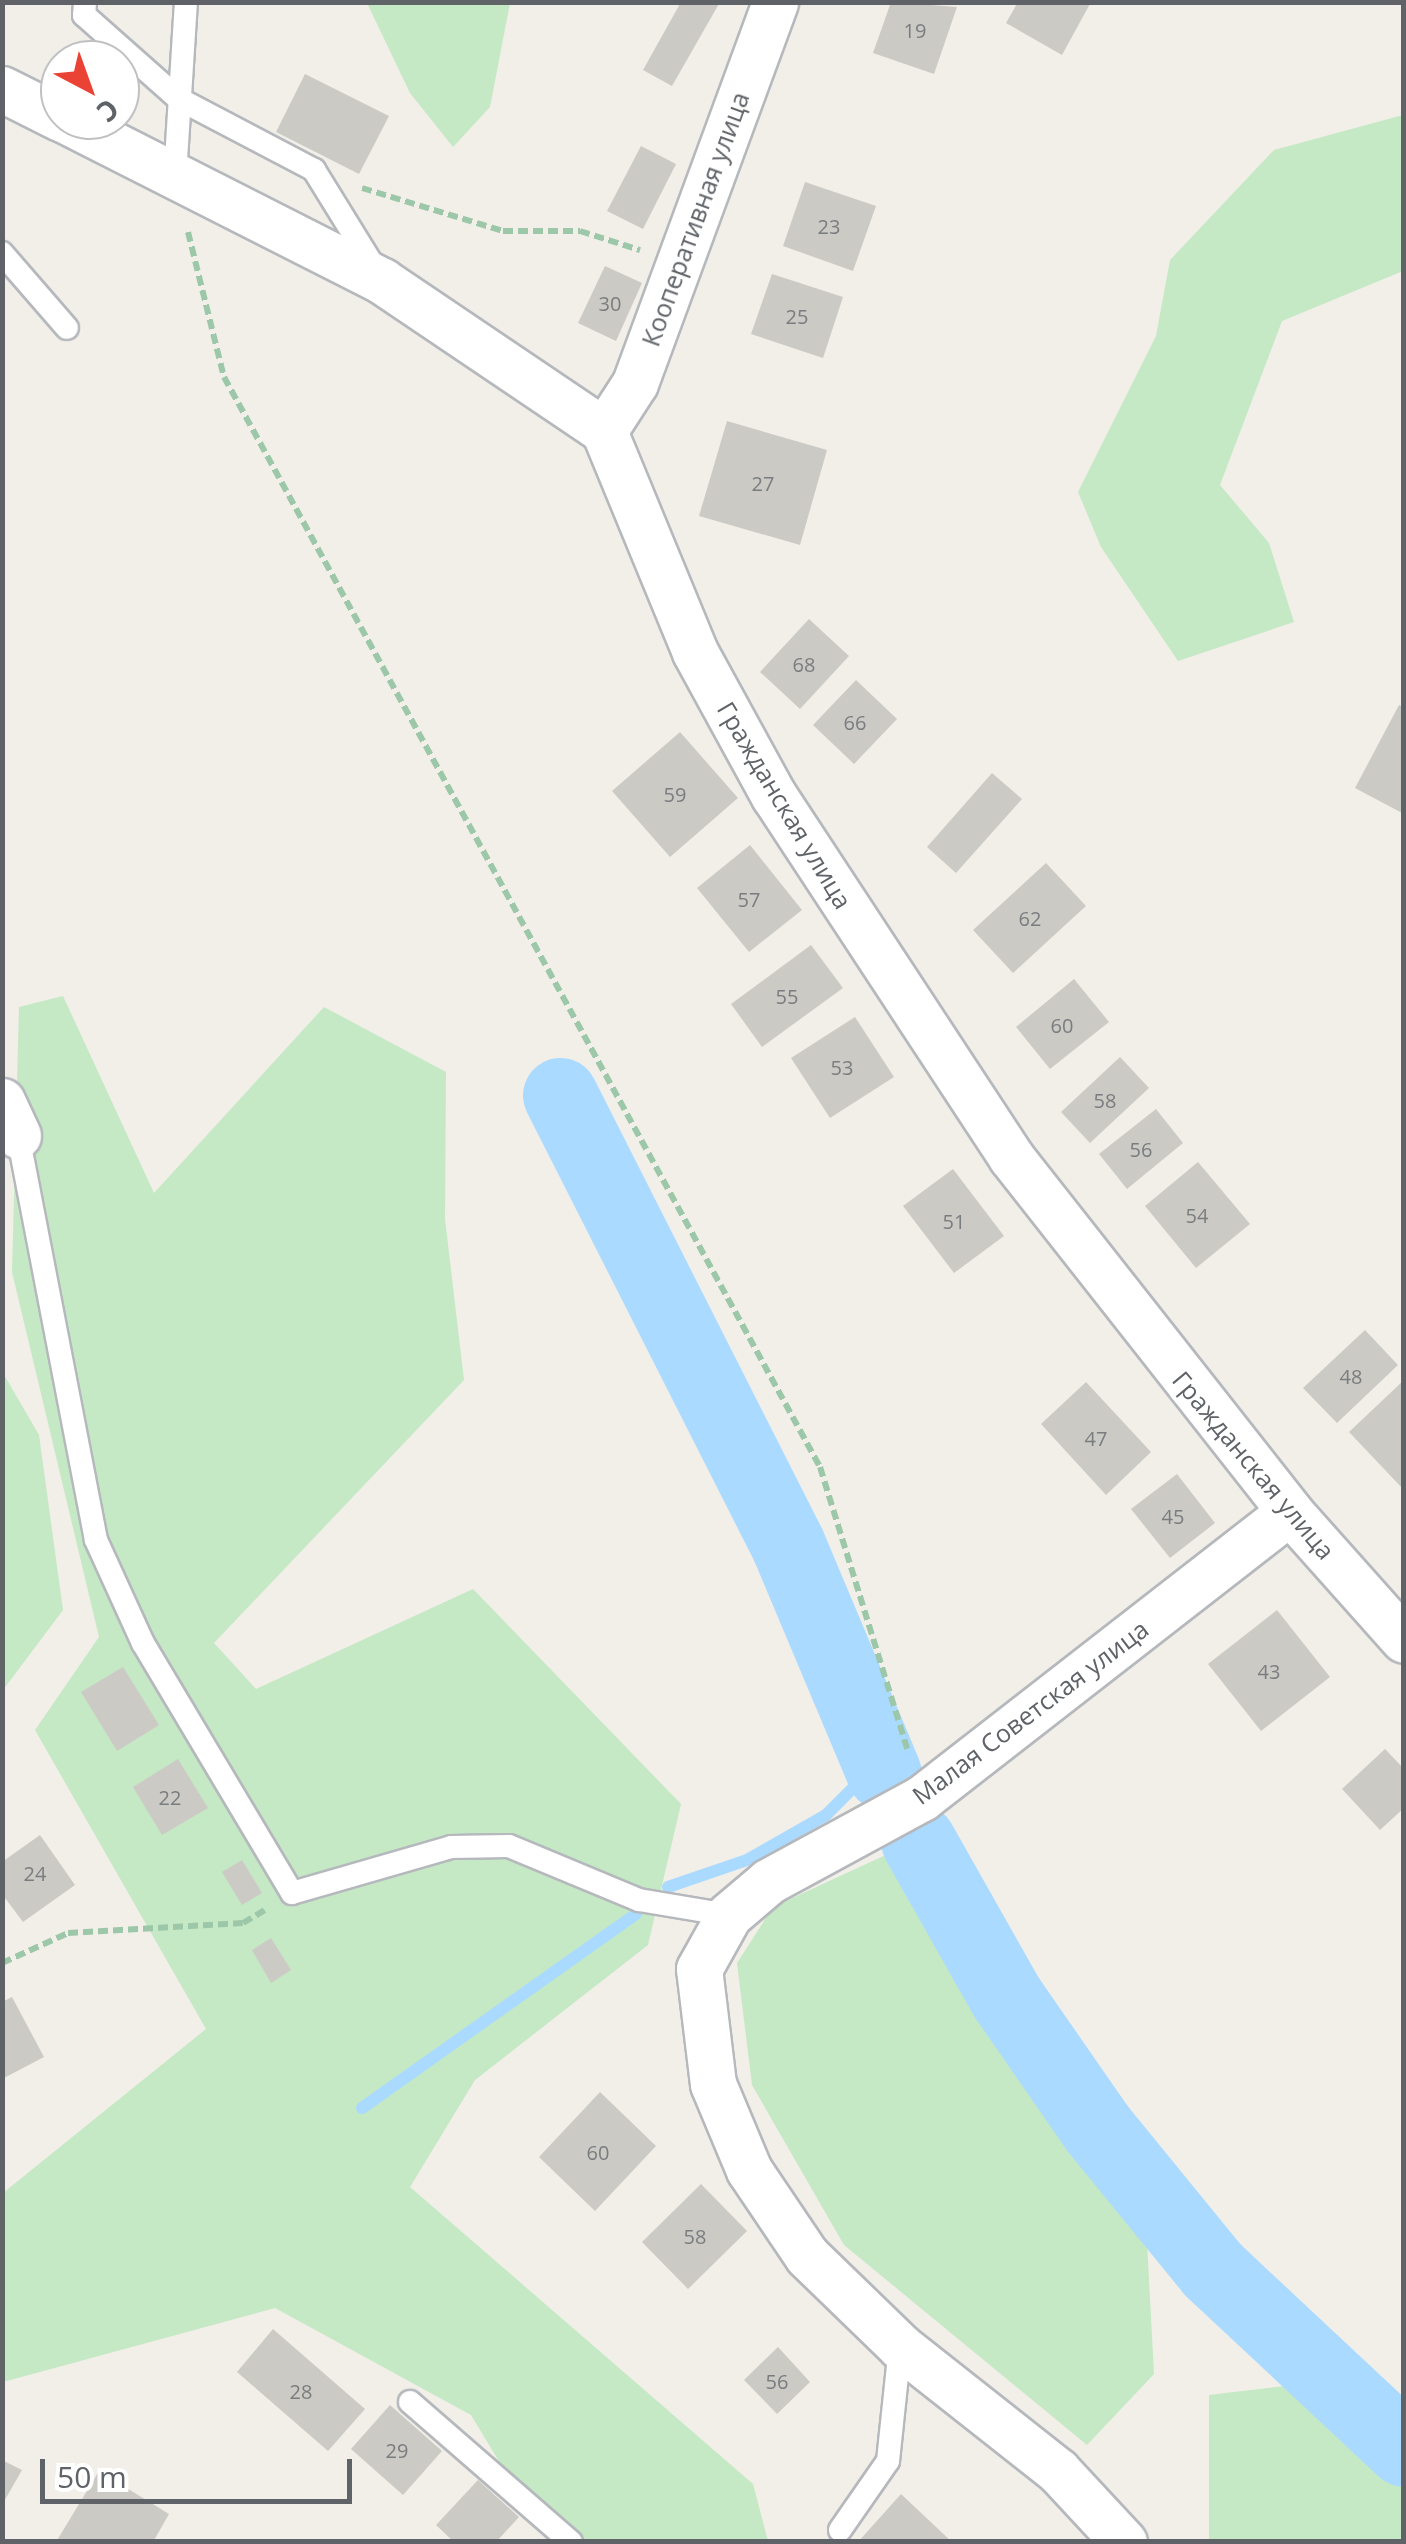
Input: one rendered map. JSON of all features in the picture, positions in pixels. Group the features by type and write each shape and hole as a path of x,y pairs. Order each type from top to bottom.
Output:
{"street":[{"name":"Кооперативная улица","path":"604,431 634,383 775,2"},
{"path":"2,89 40,108"},
{"path":"104,140 382,281 604,431"},
{"name":"Гражданская улица","path":"604,431 695,652 774,796 1012,1157 1290,1512 1395,1612"},
{"name":"Малая Советская улица","path":"1124,2542 1058,2470 900,2346 807,2256 749,2170 713,2084 699,1969 728,1915 769,1881 922,1798 1290,1512"}],"lane":[{"path":"85,2 84,15 179,99 314,170 382,281"},
{"path":"175,176 186,2"},
{"path":"2,254 67,328"},
{"path":"10,1118 96,1540 142,1642 292,1894 451,1847 509,1846 639,1900 728,1915"},
{"path":"840,2530 888,2461 900,2346"},
{"path":"410,2402 570,2542"}],"path":[{"path":"314,170 434,215 503,231 580,231 680,262"},
{"path":"175,176 224,377 820,1467 922,1798"},
{"path":"2,1963 68,1933 243,1923 292,1894"}],"green space":[{"path":"367,3 510,3 490,107 453,147 410,93"},
{"path":"1403,115 1403,271 1282,321 1220,485 1269,543 1294,622 1178,661 1101,547 1078,492 1156,336 1170,260 1274,150"},
{"path":"63,996 154,1193 324,1007 446,1072 445,1219 464,1380 214,1643 256,1689 473,1589 681,1804 648,1945 475,2080 410,2187 753,2484 768,2541 547,2541 471,2415 275,2308 3,2382 3,2193 206,2029 35,1730 99,1637 12,1272 19,1007"},
{"path":"3,1373 39,1435 63,1610 3,1690"},
{"path":"890,1853 1028,2082 1147,2242 1154,2374 1087,2445 844,2245 752,2085 737,1963 773,1907"},
{"path":"1285,2386 1403,2483 1403,2541 1209,2541 1209,2395"}],"building":[{"path":"681,2 720,2 672,86 643,70"},
{"path":"891,2 957,7 934,74 873,53"},
{"path":"1018,2 1091,2 1062,55 1006,23"},
{"path":"305,74 389,116 359,174 276,132"},
{"path":"641,146 676,164 643,229 607,211"},
{"path":"805,182 876,206 853,271 783,246"},
{"path":"605,266 642,283 616,341 578,323"},
{"path":"772,274 843,297 823,358 751,334"},
{"path":"727,421 827,450 800,545 699,516"},
{"path":"809,619 849,656 800,709 760,672"},
{"path":"856,680 897,719 854,764 813,725"},
{"path":"1399,705 1404,707 1404,814 1355,788"},
{"path":"680,732 738,798 670,857 612,791"},
{"path":"992,773 1022,799 956,873 927,847"},
{"path":"750,845 802,910 749,952 697,888"},
{"path":"1046,863 1086,906 1013,973 973,930"},
{"path":"811,945 843,988 762,1047 731,1004"},
{"path":"1074,979 1109,1022 1050,1069 1016,1027"},
{"path":"855,1017 894,1077 830,1118 791,1058"},
{"path":"1120,1057 1149,1088 1090,1143 1061,1112"},
{"path":"1156,1109 1183,1143 1127,1189 1099,1154"},
{"path":"1198,1162 1250,1224 1196,1268 1145,1206"},
{"path":"953,1169 1004,1236 954,1273 903,1206"},
{"path":"1365,1330 1398,1365 1337,1423 1303,1388"},
{"path":"1404,1380 1404,1490 1349,1432"},
{"path":"1086,1382 1151,1452 1106,1495 1041,1424"},
{"path":"1177,1474 1215,1523 1170,1558 1131,1509"},
{"path":"1277,1610 1330,1677 1261,1731 1208,1664"},
{"path":"123,1667 159,1725 117,1751 81,1692"},
{"path":"1385,1749 1404,1769 1404,1808 1380,1830 1342,1789"},
{"path":"178,1759 208,1808 162,1835 133,1787"},
{"path":"40,1835 75,1885 23,1922 2,1894 2,1862"},
{"path":"242,1860 262,1893 242,1905 222,1872"},
{"path":"271,1938 291,1970 271,1983 252,1950"},
{"path":"12,1997 44,2057 2,2079 2,2002"},
{"path":"600,2092 656,2146 595,2211 539,2157"},
{"path":"701,2184 747,2231 688,2289 642,2242"},
{"path":"273,2329 365,2409 328,2451 237,2372"},
{"path":"778,2347 810,2382 777,2414 744,2380"},
{"path":"390,2405 442,2451 403,2495 351,2449"},
{"path":"2,2460 22,2470 2,2505"},
{"path":"99,2471 169,2514 153,2542 56,2542"},
{"path":"478,2480 519,2517 496,2542 454,2542 436,2525"},
{"path":"901,2494 952,2542 858,2542"}],"waterway":[{"path":"560,1095 788,1545 884,1773"},
{"path":"668,1887 747,1860 826,1815 879,1762"},
{"path":"918,1841 1007,1998 1097,2128 1213,2270 1404,2449"},
{"path":"362,2108 636,1914"}]}
